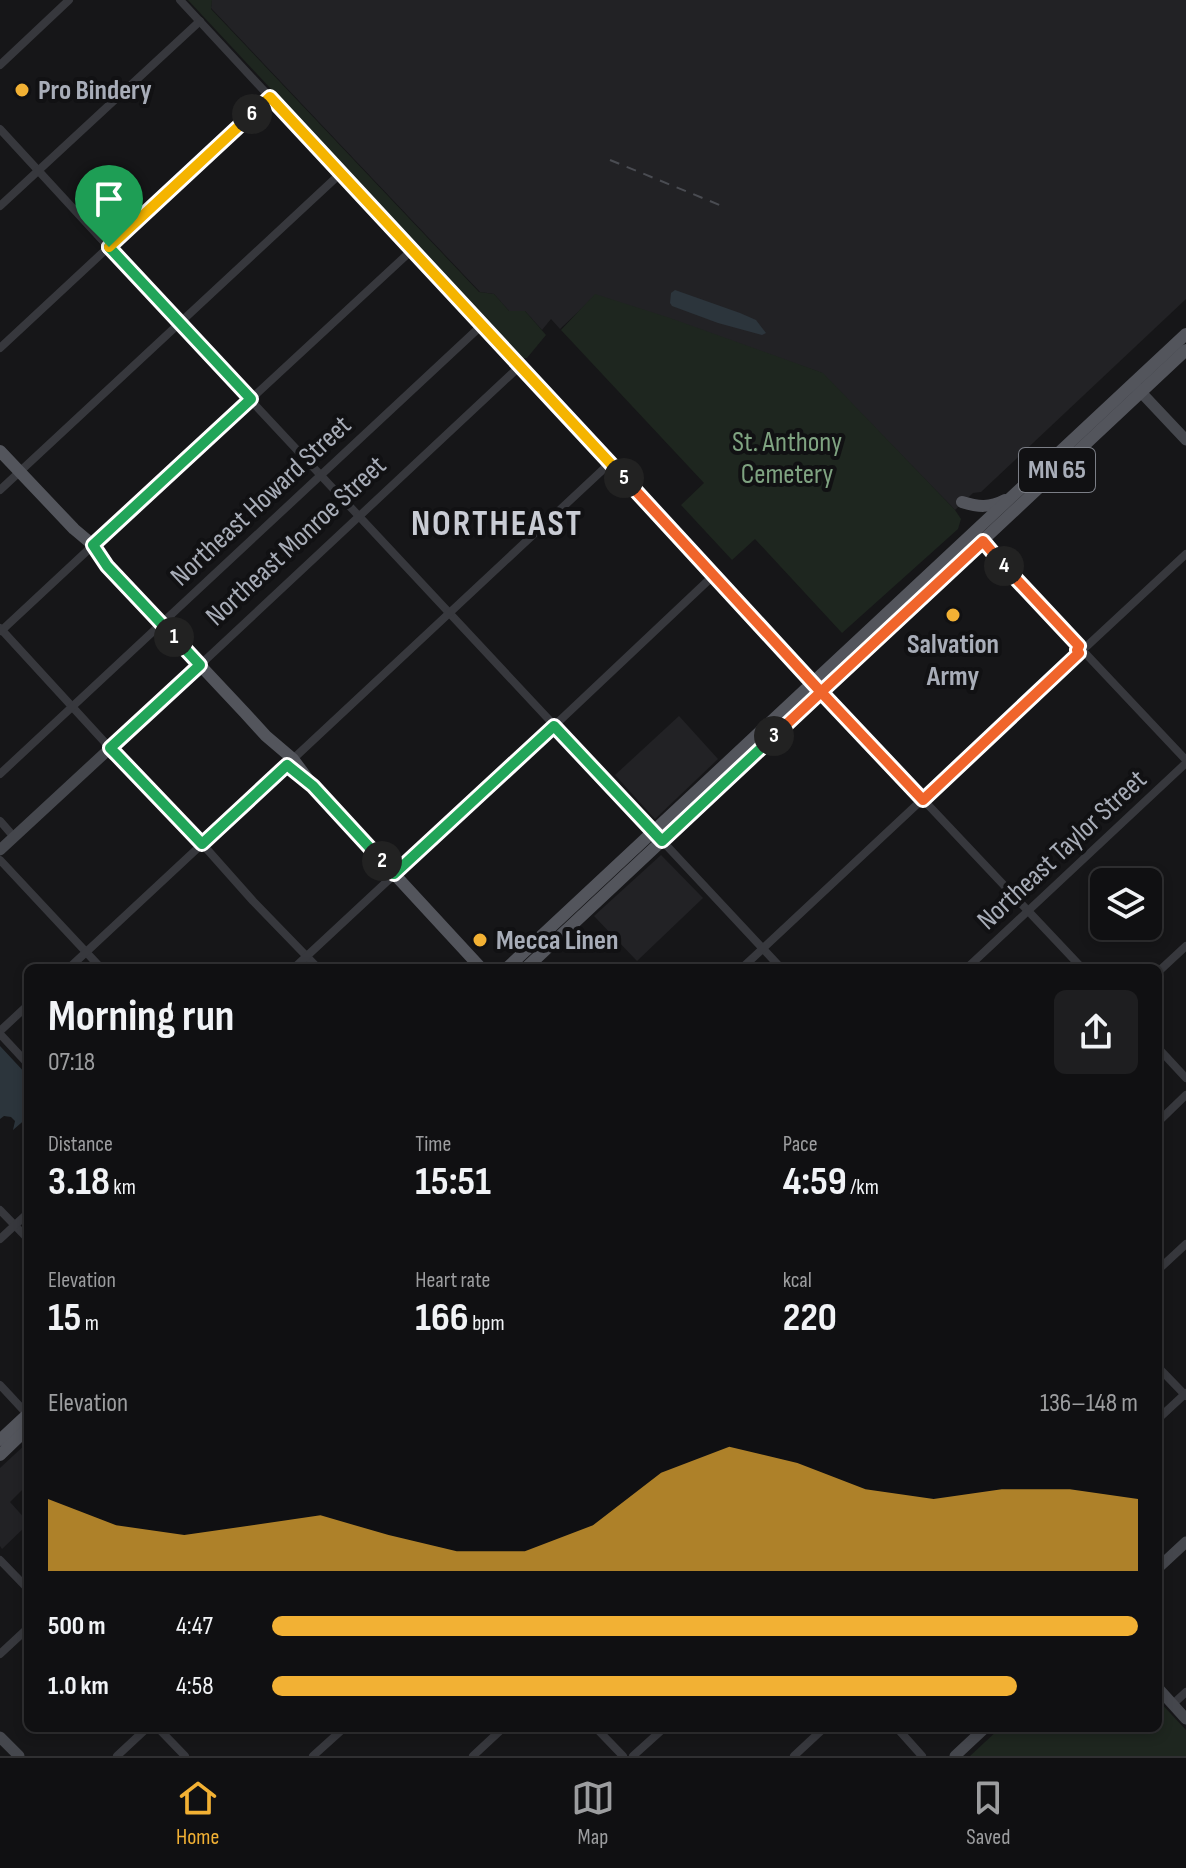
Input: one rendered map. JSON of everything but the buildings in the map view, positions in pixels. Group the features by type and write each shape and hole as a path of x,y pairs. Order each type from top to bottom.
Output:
{"main road":[{"name":"MN 65","path":"530,964 658,836 817,687 983,541 1137,388 1186,334"},
{"name":"MN 65","path":"817,687 1020,488 1186,350"},
{"path":"0,451 477,964"},
{"path":"962,502 984,507 997,504 1020,488"},
{"name":"MN 65","path":"512,964 658,836"},
{"path":"0,1440 24,1418"},
{"path":"0,1455 24,1432"}],"street":[{"path":"0,65 69,0"},
{"path":"180,0 1078,964"},
{"path":"0,206 200,21"},
{"path":"0,348 270,97"},
{"path":"0,129 777,964"},
{"path":"0,490 341,173"},
{"path":"314,964 1,630 412,250"},
{"name":"Northeast Howard Street","path":"0,774 482,325"},
{"name":"Northeast Monroe Street","path":"0,850 520,366"},
{"path":"1137,388 1186,440"},
{"path":"73,964 610,463"},
{"path":"983,541 1186,762"},
{"path":"746,964 1186,554"},
{"path":"298,964 714,575"},
{"name":"Northeast Taylor Street","path":"971,964 1186,762"},
{"path":"0,821 14,837"},
{"path":"0,860 97,964"},
{"path":"1162,968 1186,946"},
{"path":"24,1009 0,1032 24,1059"},
{"path":"1162,1052 1186,1078"},
{"path":"1162,1118 1186,1095"},
{"path":"0,1210 24,1235"},
{"path":"0,1239 24,1217"},
{"path":"1162,1266 1186,1244"},
{"path":"1162,1371 1186,1395 1162,1416"},
{"path":"0,1385 24,1410"},
{"path":"1162,1564 1186,1542"},
{"path":"0,1560 24,1585"},
{"path":"0,1654 24,1632"},
{"path":"1162,1692 1186,1719"},
{"path":"1173,1704 1186,1692"},
{"path":"117,1756 143,1732"},
{"path":"162,1732 185,1756"},
{"path":"319,1754 331,1735 337,1732"},
{"path":"473,1756 499,1732"},
{"path":"600,1732 623,1756"},
{"path":"633,1756 660,1732"},
{"path":"794,1756 820,1732"},
{"path":"901,1732 922,1756"},
{"path":"955,1756 981,1732"},
{"path":"1,1741 19,1756"}],"shaded area":[{"path":"212,0 1186,0 1186,299 981,492 973,493 955,510 822,373 596,295 560,329 551,319 542,330 525,311 509,311 494,294 480,292 211,8"},
{"path":"675,290 756,320 766,333 762,335 718,323 672,306 671,293"},
{"path":"679,716 718,759 655,819 615,775"},
{"path":"661,855 703,898 637,961 594,916"},
{"path":"0,1046 24,1072 24,1120 13,1130 15,1121 11,1117 0,1119"},
{"path":"24,1446 24,1488 10,1502 24,1518 24,1528 2,1549 0,1546 0,1468"}],"green space":[{"path":"188,0 212,0 211,9 479,292 494,294 509,311 525,311 546,335 527,358 522,358"},
{"name":"St. Anthony Cemetery","path":"595,294 823,373 955,510 961,519 958,529 842,633 755,539 732,560 681,505 704,483 561,330"},
{"path":"1162,1704 1186,1730 1186,1756 970,1756 996,1732 1162,1732"}],"railway":[{"path":"610,160 722,206"}],"place":[{"name":"Pro Bindery","path":"22,90"},
{"name":"Salvation Army","path":"953,615"},
{"name":"Mecca Linen","path":"480,940"}],"district":[{"name":"NORTHEAST","path":"497,524"}],"route":[{"path":"109,247 251,399 93,545 107,566 200,665 110,748 202,844 287,765 313,786 394,874 554,726 662,841 821,692 923,800 1079,653 1079,646 983,541 821,692 270,97 109,247"}]}
